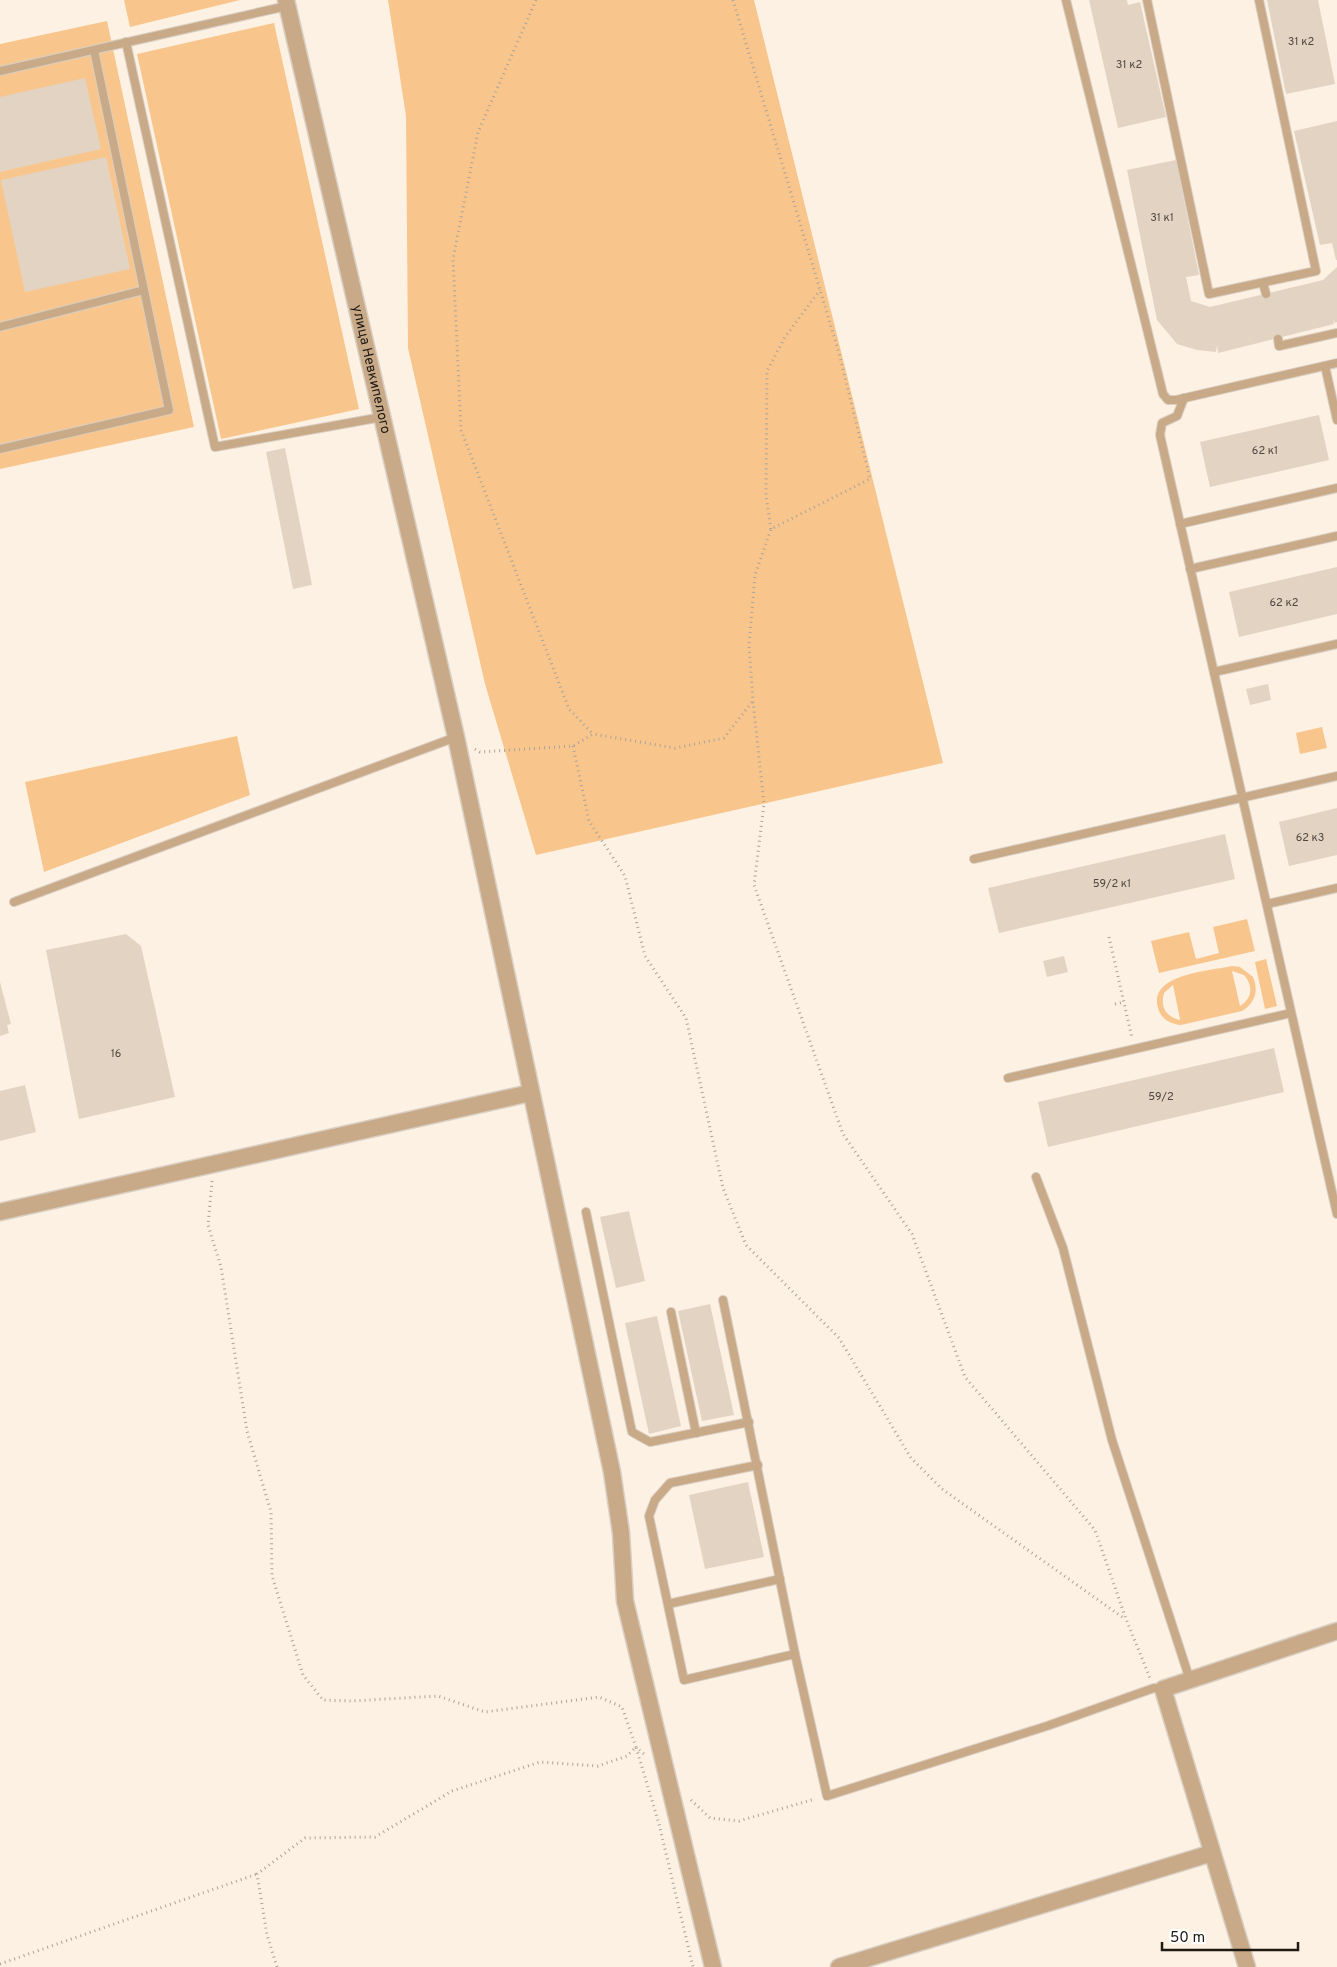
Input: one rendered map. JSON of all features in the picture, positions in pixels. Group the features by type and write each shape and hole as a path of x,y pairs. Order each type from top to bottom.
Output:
{"street":[{"name":"улица Невкипелого","path":"286,3 456,738 612,1472 621,1532 625,1601 713,1967"},
{"path":"0,1212 530,1093"},
{"path":"1247,1967 1158,1689 1337,1631"},
{"path":"839,1967 1212,1853"}],"lane":[{"path":"1066,0 1161,389 1168,400 1337,363"},
{"path":"1146,0 1210,294 1316,271 1259,0"},
{"path":"0,71 286,3"},
{"path":"126,42 215,447 382,417"},
{"path":"0,449 169,410 94,50"},
{"path":"1263,283 1266,294"},
{"path":"0,326 144,290"},
{"path":"1278,339 1279,346 1337,333"},
{"path":"1325,366 1337,420"},
{"path":"1184,398 1177,416 1162,423 1160,429 1190,569 1337,1214"},
{"path":"1180,524 1337,488"},
{"path":"1190,569 1337,536"},
{"path":"1214,672 1337,644"},
{"path":"14,902 456,738"},
{"path":"974,859 1337,776"},
{"path":"1267,904 1337,888"},
{"path":"1008,1078 1291,1013"},
{"path":"1036,1177 1064,1248 1112,1440 1190,1680"},
{"path":"586,1212 632,1432 650,1442 749,1422"},
{"path":"722,1300 749,1422 795,1654 828,1796 1158,1689"},
{"path":"672,1312 696,1433"},
{"path":"758,1466 670,1483 655,1500 649,1516 684,1680 795,1654"},
{"path":"668,1604 780,1579"}],"path":[{"path":"536,0 478,132 453,259 461,430 569,709 593,734 675,748 724,738 753,701"},
{"path":"733,0 839,352 870,478 771,529"},
{"path":"820,290 785,337 767,371 766,496 771,529 755,575 749,645 764,804 754,885 843,1134 912,1234 965,1377 1095,1530 1126,1619 1158,1689"},
{"path":"456,738 480,752 573,746 593,734"},
{"path":"573,746 589,821 625,876 645,956 686,1018 722,1188 746,1245 839,1338 911,1458 942,1489 1126,1619"},
{"path":"1109,937 1135,1049"},
{"path":"1115,1004 1124,1002"},
{"path":"214,1164 208,1225 221,1267 247,1431 271,1512 272,1576 303,1675 323,1700 351,1701 438,1696 485,1712 599,1697 622,1707 659,1824 692,1967"},
{"path":"636,1747 667,1777"},
{"path":"0,1964 257,1874 305,1838 375,1837 452,1791 540,1762 598,1766 627,1756 636,1747"},
{"path":"688,1798 710,1818 739,1821 828,1796"},
{"path":"257,1874 267,1935 277,1967"}],"shaded area":[{"path":"124,0 240,0 130,27"},
{"path":"388,0 754,0 943,763 536,855 485,684 408,348 406,116"},
{"path":"107,21 194,427 0,469 0,44"},
{"path":"274,23 359,409 221,439 137,54"},
{"path":"1322,727 1327,748 1300,754 1296,733"},
{"path":"237,736 250,795 44,872 25,782"},
{"path":"1247,919 1255,951 1159,973 1151,941 1189,932 1196,959 1219,953 1213,927"},
{"path":"1266,959 1277,1006 1265,1009 1255,962"},
{"path":"1232,966 1240,967 1253,977 1255,982 1255,996 1242,1011 1181,1025 1170,1022 1161,1015 1157,997 1162,988 1171,981 1183,976","holes":["1232,971 1244,975 1250,987 1247,999 1240,1006","1173,985 1180,1019 1180,1020 1168,1014 1163,1003 1164,993"]}],"building":[{"path":"1089,0 1127,0 1128,5 1140,2 1166,117 1118,128"},
{"path":"1267,0 1318,0 1335,84 1286,94"},
{"path":"85,78 101,149 0,172 0,97"},
{"path":"1337,121 1336,260 1332,243 1320,245 1294,131"},
{"path":"106,157 130,269 25,292 1,180"},
{"path":"1176,160 1199,275 1186,277 1191,301 1210,307 1323,280 1337,267 1337,322 1335,323 1333,319 1334,324 1218,353 1217,345 1216,352 1197,350 1177,344 1157,320 1127,170"},
{"path":"1319,415 1329,460 1210,487 1200,442"},
{"path":"285,448 312,585 293,589 266,452"},
{"path":"1337,567 1337,614 1239,637 1229,592"},
{"path":"1268,684 1271,700 1250,705 1246,689"},
{"path":"1337,808 1337,855 1289,866 1279,822"},
{"path":"1225,834 1235,879 999,933 988,888"},
{"path":"126,934 141,946 175,1097 79,1119 46,950"},
{"path":"1064,956 1068,972 1047,977 1043,961"},
{"path":"0,982 11,1024 7,1025 9,1033 0,1036"},
{"path":"1274,1048 1284,1092 1048,1147 1038,1102"},
{"path":"25,1085 36,1132 0,1141 0,1091"},
{"path":"629,1211 645,1281 616,1288 600,1217"},
{"path":"710,1304 734,1415 702,1421 678,1311"},
{"path":"657,1316 681,1426 649,1434 625,1323"},
{"path":"748,1482 764,1557 705,1569 689,1495"}]}
